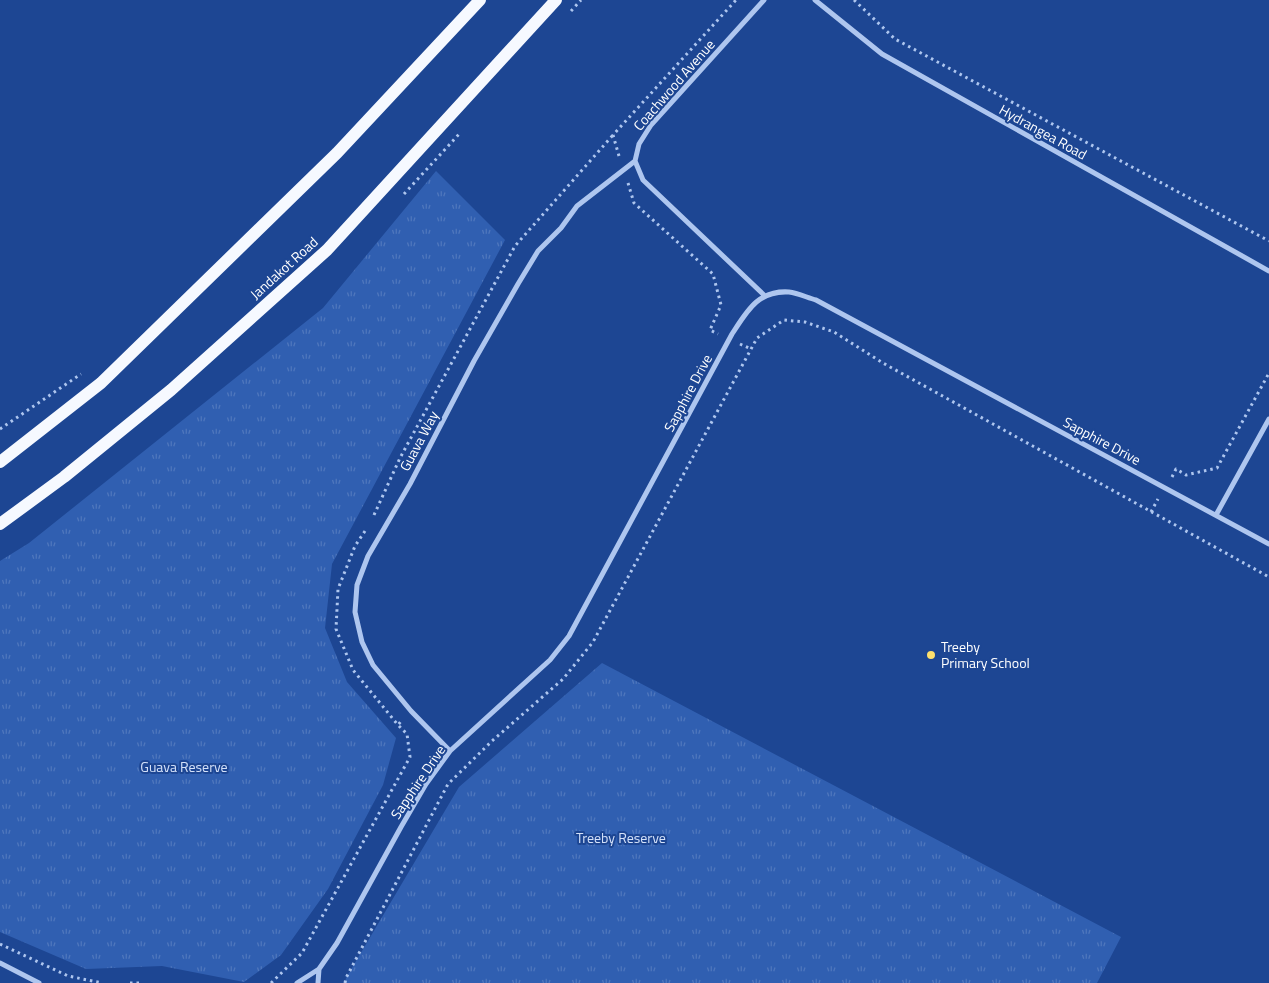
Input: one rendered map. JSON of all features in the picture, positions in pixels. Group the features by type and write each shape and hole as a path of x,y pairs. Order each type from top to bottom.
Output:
{"main road":[{"path":"0,462 101,383 337,153 480,0"},
{"name":"Jandakot Road","path":"0,524 64,477 171,390 327,250 556,0"}],"street":[{"name":"Coachwood Avenue","path":"635,161 639,144 652,125 764,0"},
{"name":"Hydrangea Road","path":"815,0 882,54 1269,271"},
{"name":"Guava Way","path":"450,751 411,711 373,664 362,642 355,612 357,585 368,556 410,484 474,361 538,251 561,228 577,206 635,161"},
{"path":"635,161 643,180 764,296"},
{"name":"Sapphire Drive","path":"296,983 318,969 337,943 426,784 450,751 550,660 569,636 730,339 748,310 764,296 790,292 816,300 1269,544"},
{"path":"1216,515 1269,418"},
{"path":"0,963 39,983"},
{"path":"318,969 318,983"}],"path":[{"path":"736,0 613,135 634,203 713,274 721,305 710,330 750,349"},
{"path":"854,0 895,38 1269,241"},
{"path":"345,983 448,784 492,741 563,679 593,642 750,349 757,338 784,320 805,322 834,332 883,363 1269,577"},
{"path":"1151,512 1176,469 1186,475 1217,468 1269,373"},
{"path":"271,983 302,953 410,757 407,734 398,725"},
{"path":"0,944 68,976 102,983"},
{"path":"130,983 141,983"}],"green space":[{"name":"Guava Reserve","path":"436,171 505,240 332,564 325,628 347,682 396,738 383,785 328,889 281,955 244,982 162,966 86,969 0,932 0,561 29,543 323,308"},
{"name":"Treeby Reserve","path":"602,663 1121,937 1097,983 345,983 346,978 459,787"}],"place":[{"name":"Treeby Primary School","path":"931,655"}]}
